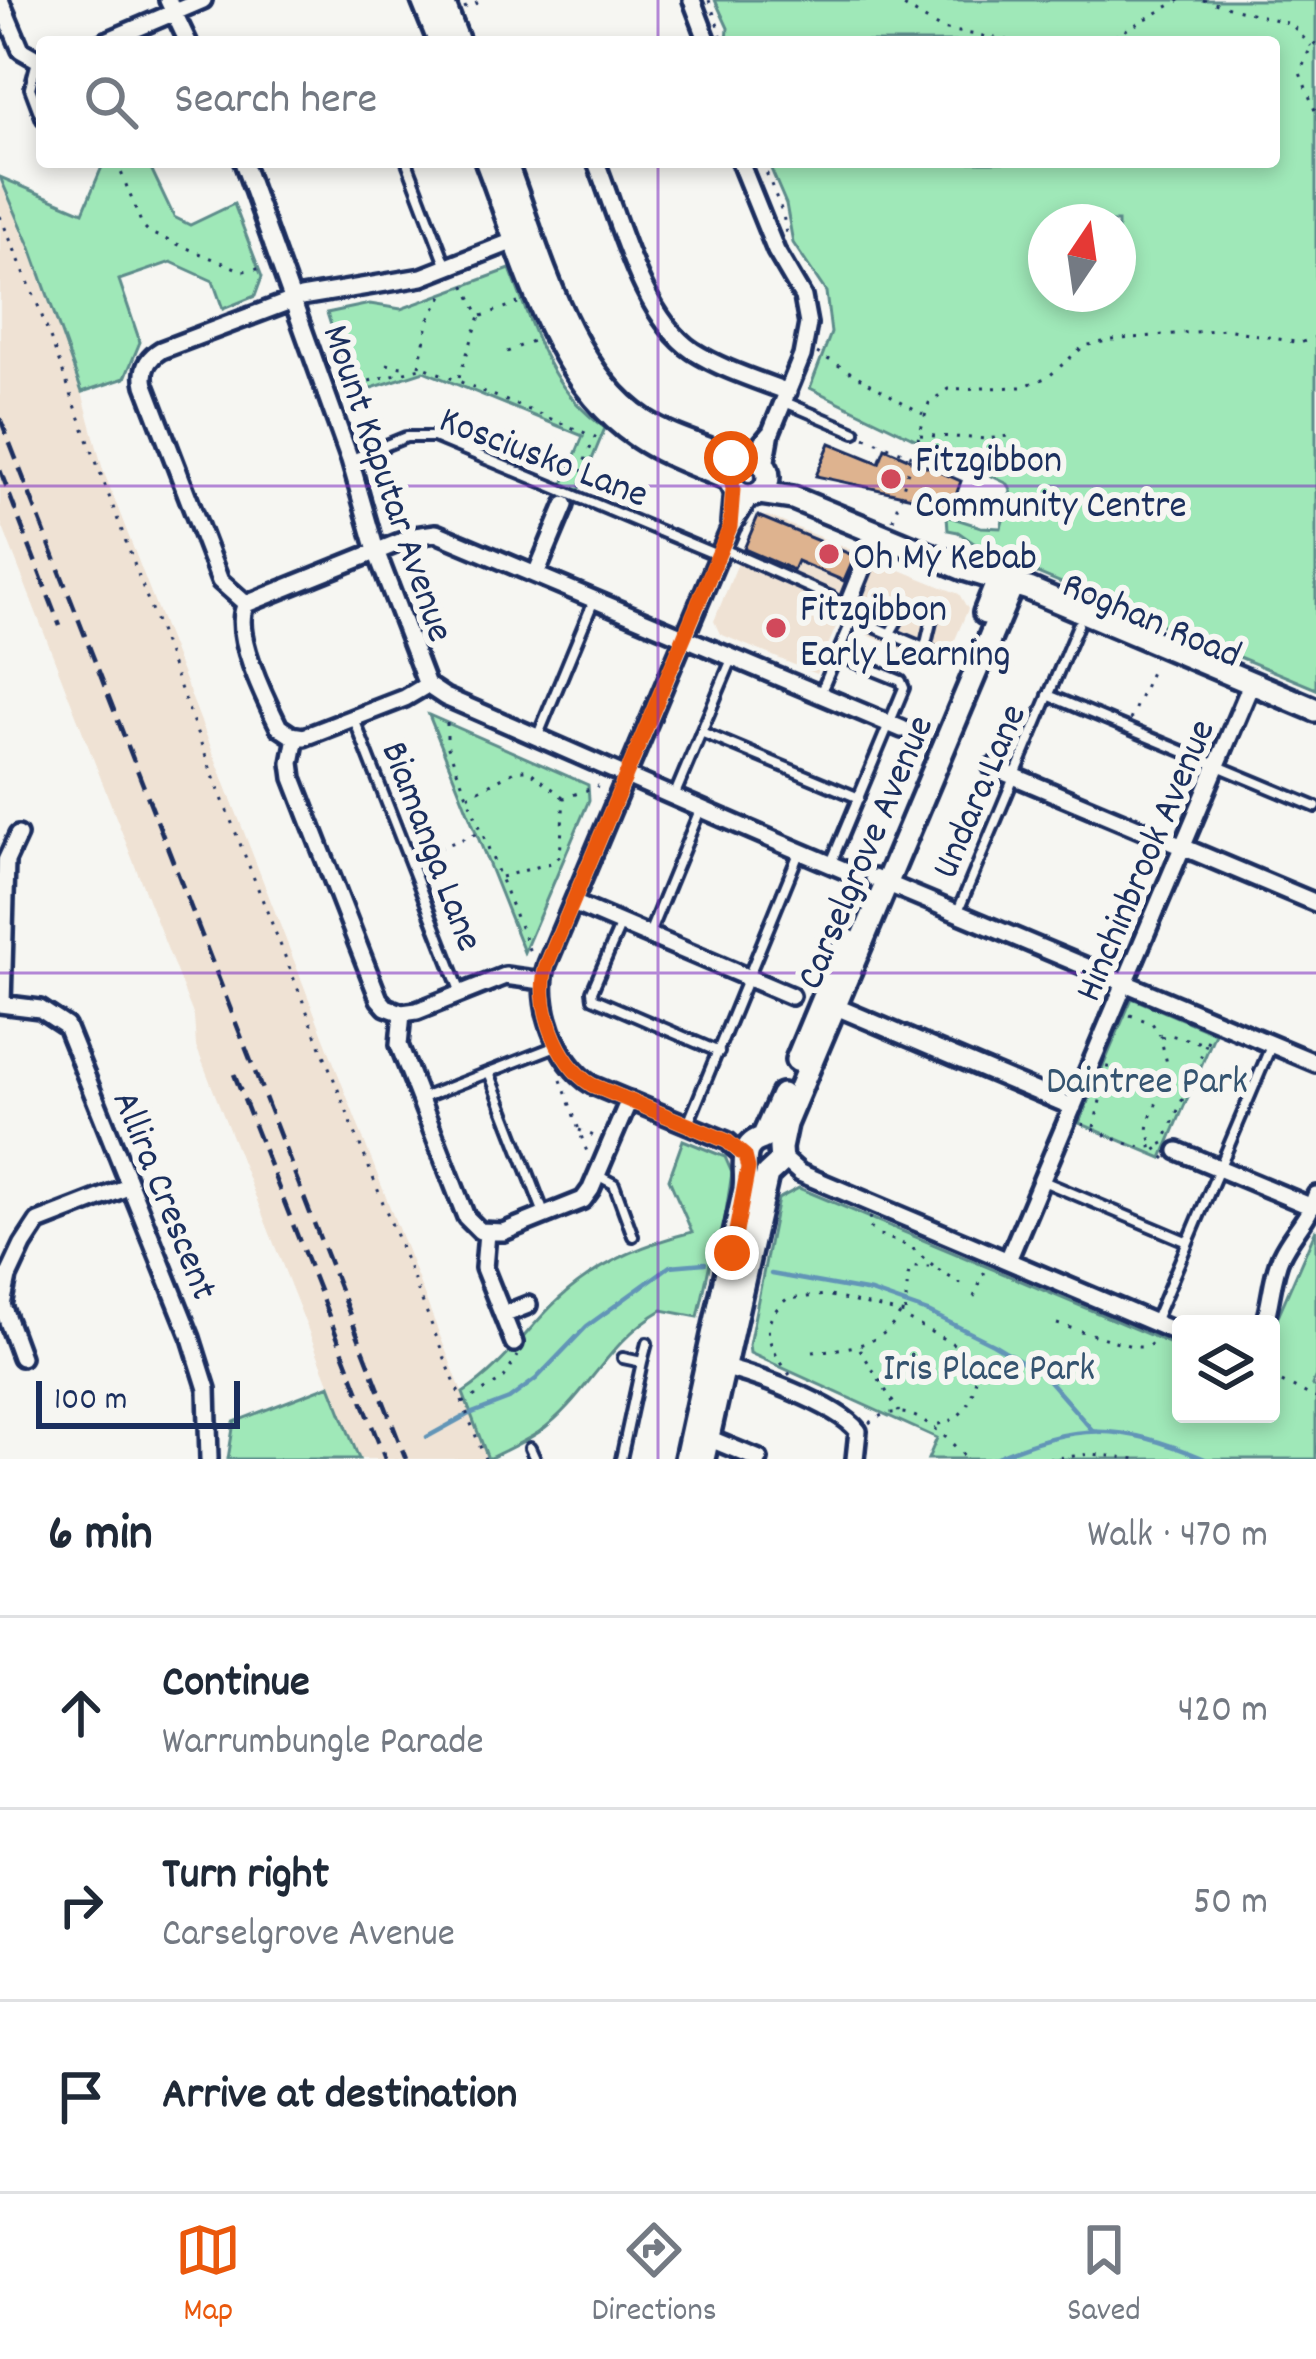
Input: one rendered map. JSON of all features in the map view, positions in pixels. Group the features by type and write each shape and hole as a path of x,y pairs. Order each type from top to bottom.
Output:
{"main road":[{"path":"424,0 438,36"},
{"path":"451,4 457,36"},
{"path":"490,168 525,237"},
{"path":"507,168 525,237"},
{"name":"Roghan Road","path":"525,237 579,348 613,396 660,430 793,498 1249,689 1316,725"},
{"name":"Roghan Road","path":"1004,586 1078,625 1316,710"},
{"name":"Carselgrove Avenue","path":"880,880 966,658 1004,586"},
{"name":"Carselgrove Avenue","path":"705,1448 716,1366 760,1155 829,1004 1004,586"},
{"name":"Carselgrove Avenue","path":"686,1459 716,1366"}],"street":[{"path":"0,0 21,50 36,60"},
{"path":"115,36 171,6 202,0"},
{"path":"692,0 706,36"},
{"path":"171,6 185,36"},
{"name":"Mount Kaputar Avenue","path":"245,168 427,685 673,799 837,867"},
{"path":"598,168 649,296 669,329 699,355 786,397"},
{"path":"742,168 806,311 806,344 573,903 542,981 542,998 577,1074 1172,1330"},
{"path":"246,604 220,581 145,385 149,359 161,350 295,299 406,282 525,237"},
{"path":"536,574 572,497"},
{"path":"427,685 354,718 296,737 275,721 242,634 240,616 246,604 376,550 436,533 896,726"},
{"path":"849,615 869,552"},
{"name":"Hinchinbrook Avenue","path":"1008,1260 1074,1114 1249,689"},
{"path":"296,737 291,768 301,799 386,1007 402,1013 505,976 542,981"},
{"path":"992,766 1316,903"},
{"path":"1,1004 6,861 18,835"},
{"path":"880,880 1316,1063"},
{"path":"573,903 790,996"},
{"name":"Allira Crescent","path":"1,1004 40,1009 66,1026 207,1389 209,1459"},
{"path":"829,1004 1074,1114"},
{"path":"402,1013 399,1046 466,1217 471,1226 487,1233 503,1232 583,1200 629,1100"},
{"path":"1177,1158 1314,1201 1277,1265 1266,1315"},
{"path":"21,1357 2,1305 23,1245 38,1222 128,1187"},
{"path":"487,1233 483,1262 513,1341"},
{"path":"503,1315 529,1305"},
{"path":"716,1366 842,1415 857,1431 855,1459"},
{"path":"705,1448 759,1459"}],"lane":[{"path":"36,71 30,88 36,104"},
{"path":"409,168 447,268"},
{"path":"786,397 858,434"},
{"name":"Kosciusko Lane","path":"350,460 406,437 434,437 572,497 832,597 849,615 890,634 950,658 966,658"},
{"path":"537,736 595,599"},
{"path":"890,634 907,606 929,612 932,618 925,648"},
{"path":"820,694 849,615"},
{"name":"Undara Lane","path":"957,913 1078,625"},
{"path":"837,655 902,683 904,690 896,726 859,798 837,867"},
{"path":"673,799 733,658"},
{"path":"1048,695 1316,807"},
{"name":"Biamanga Lane","path":"354,718 461,993"},
{"path":"701,732 859,798"},
{"path":"649,935 700,810"},
{"path":"688,1124 800,851"},
{"path":"621,923 593,998 718,1052"},
{"path":"420,1098 560,1045"},
{"path":"1159,1324 1188,1242 1271,1045"},
{"path":"489,1072 545,1216"},
{"path":"597,1175 617,1189 633,1236"},
{"path":"1042,1180 1188,1242"},
{"path":"621,1459 647,1343"},
{"path":"623,1358 642,1362"},
{"path":"530,1448 535,1459"}],"path":[{"path":"451,4 484,0"},
{"path":"709,0 722,36"},
{"path":"894,0 941,28 985,36"},
{"path":"1114,36 1180,0"},
{"path":"1203,0 1291,24 1314,44 1300,73 1316,112"},
{"path":"119,168 142,225 150,233 243,271 266,267"},
{"path":"0,216 212,773 484,1459"},
{"path":"457,380 480,316 464,284"},
{"path":"419,368 429,319 446,292"},
{"path":"480,316 525,300"},
{"path":"893,520 928,403 948,389 1021,386 1048,377 1084,346 1098,343 1226,329 1300,344 1316,337"},
{"path":"507,352 541,338"},
{"path":"817,353 925,415"},
{"path":"387,364 408,369"},
{"path":"346,387 419,368 595,436 572,497"},
{"path":"858,434 964,478"},
{"path":"918,434 965,439 1003,439 1015,434"},
{"path":"1127,728 1151,672"},
{"path":"447,723 447,745 530,952"},
{"path":"528,770 531,758"},
{"path":"467,796 516,770 528,770 564,798"},
{"path":"564,798 598,786"},
{"path":"499,877 551,863 560,856 564,798"},
{"path":"410,860 481,832"},
{"path":"560,856 568,860"},
{"path":"1126,1020 1129,1015 1141,1016 1161,1037 1168,1070 1148,1123 1156,1148"},
{"path":"1156,1148 1170,1132 1210,1034"},
{"path":"1161,1037 1206,1044"},
{"path":"1094,1129 1111,1054"},
{"path":"561,1080 587,1152"},
{"path":"568,1106 574,1091"},
{"path":"1074,1114 1094,1129 1177,1158"},
{"path":"578,1129 594,1136"},
{"path":"875,1204 868,1225 875,1233 911,1247 961,1284"},
{"path":"974,1297 989,1262"},
{"path":"813,1352 860,1347 891,1326 902,1313 913,1267 935,1268"},
{"path":"791,1376 766,1334 769,1320 787,1299 826,1295 902,1313 968,1354 977,1373 969,1405 954,1420 932,1425"},
{"path":"1058,1324 1135,1347 1156,1343 1159,1324"},
{"path":"463,1403 503,1378 520,1353 513,1341"},
{"path":"860,1347 899,1412"},
{"path":"1280,1381 1316,1398"},
{"path":"857,1431 880,1414 899,1412 932,1425 967,1459"},
{"path":"1048,1459 1091,1454 1137,1459"}],"shaded area":[{"path":"0,182 31,248 82,392 103,470 488,1459 359,1459 196,1046 194,1017 0,520"},
{"path":"768,516 959,594 968,609 943,668 838,622 816,674 720,634 714,621 755,522"}],"green space":[{"path":"715,0 1316,0 1316,689 985,551 948,530 947,516 1001,528 1011,491 1008,484 810,388 831,333 826,292 793,243 786,204 771,168 1280,168 1280,36 727,36"},
{"path":"101,168 151,168 174,217 190,225 234,204 262,277 255,296 223,309 213,281 171,262 119,280 140,342 125,378 82,392 31,248 0,177 83,212"},
{"path":"510,269 556,377 605,428 579,491 563,484 583,436 424,371 353,394 327,313 370,304 401,309"},
{"path":"429,715 588,785 589,800 524,952"},
{"name":"Daintree Park","path":"1132,998 1215,1033 1162,1158 1079,1123"},
{"path":"683,1140 725,1157 732,1173 722,1237 716,1236 698,1317 662,1310 626,1338 556,1418 488,1459 463,1393 593,1272 631,1252 692,1232 669,1179"},
{"name":"Iris Place Park","path":"799,1188 1172,1344 1172,1423 1280,1423 1278,1315 1316,1229 1316,1375 1312,1385 1316,1388 1316,1459 928,1459 937,1438 750,1353 778,1199"},
{"path":"330,1385 359,1459 228,1459 234,1422"}],"building":[{"name":"Fitzgibbon Community Centre","path":"830,443 879,463 885,448 961,481 950,512 917,498 816,476"},
{"path":"758,516 855,556 844,581 797,561 793,570 744,549"}],"waterway":[{"path":"427,1437 509,1399 536,1379 587,1326 670,1266 705,1263"},
{"path":"771,1274 871,1292 928,1312 1043,1374 1093,1431"},
{"path":"992,1459 1049,1438 1098,1432 1148,1439 1205,1459"}],"railway":[{"path":"0,418 406,1459"},
{"path":"0,470 60,626"},
{"path":"234,1074 385,1459"}],"place":[{"name":"Fitzgibbon Community Centre","path":"891,479"},
{"name":"Oh My Kebab","path":"829,554"},
{"name":"Fitzgibbon Early Learning","path":"776,628"}],"route":[{"path":"731,458 738,461 730,474 730,527 541,986 566,1060 577,1074 592,1085 727,1141 745,1156 748,1168 732,1253"}]}
